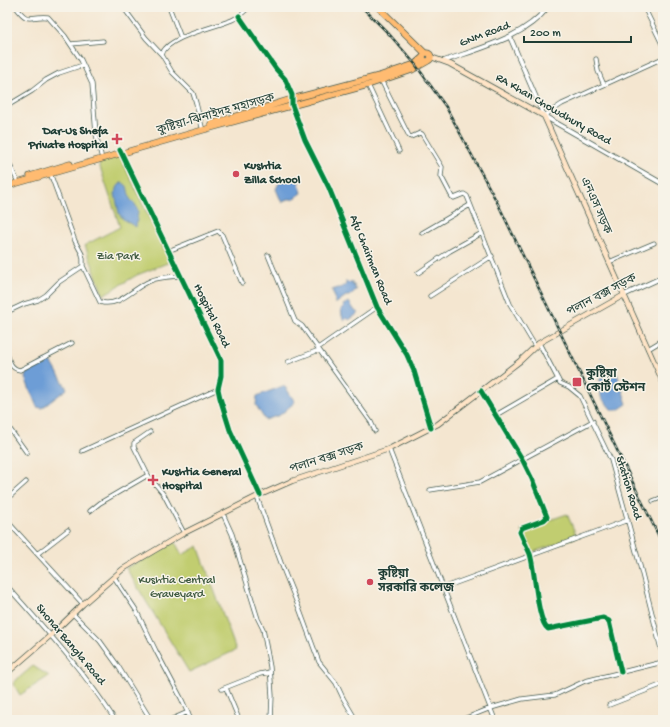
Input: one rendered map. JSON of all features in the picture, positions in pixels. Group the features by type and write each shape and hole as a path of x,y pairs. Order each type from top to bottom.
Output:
{"highway":[{"path":"378,7 427,57"},
{"name":"কুষ্টিয়া-ঝিনাইদহ মহাসড়ক","path":"348,87 368,84 381,80 416,64 427,57"},
{"name":"কুষ্টিয়া-ঝিনাইদহ মহাসড়ক","path":"167,138 392,74"},
{"name":"কুষ্টিয়া-ঝিনাইদহ মহাসড়ক","path":"7,183 89,161 292,102"},
{"name":"কুষ্টিয়া-ঝিনাইদহ মহাসড়ক","path":"89,161 101,156 120,152"},
{"name":"কুষ্টিয়া-ঝিনাইদহ মহাসড়ক","path":"7,186 50,172"}],"main road":[{"name":"RA Khan Chowdhury Road","path":"427,57 444,61 544,116"},
{"name":"এনএস সড়ক","path":"544,116 663,382"},
{"name":"পলান বক্স সড়ক","path":"8,672 123,569 184,533 259,496 292,481 389,449 431,428 520,361 539,343 624,295"}],"street":[{"path":"16,7 24,17 48,17 71,44 83,65 92,84 96,134 101,156"},
{"path":"123,7 146,38 162,55 172,72 192,93 202,127"},
{"path":"169,7 181,38"},
{"path":"162,55 165,47 181,38 233,20 249,7"},
{"name":"GNM Road","path":"444,61 510,37 522,30 545,12 548,7"},
{"path":"644,7 663,46"},
{"name":"Afu Chairman Road","path":"239,16 276,69 285,79 292,95 292,102 305,140 342,218 377,307 407,354 414,371 431,428"},
{"name":"এনএস সড়ক","path":"510,37 544,116"},
{"path":"71,44 103,41"},
{"path":"544,116 562,104 663,58"},
{"path":"596,59 598,71 604,85"},
{"path":"7,106 32,91 46,80 59,73 83,65"},
{"path":"381,80 409,136 411,137 420,133 422,134 442,168 441,176 452,197 454,198 466,195 492,256 510,304 535,346"},
{"path":"368,84 399,151"},
{"name":"RA Khan Chowdhury Road","path":"544,116 663,184"},
{"name":"Hospital Road","path":"120,152 221,360 221,376 218,389 230,430 259,496 284,571 319,662 336,683 356,720"},
{"path":"7,160 17,180"},
{"path":"50,172 75,241 82,254 84,260 83,266 100,302 108,304 124,298 151,280 180,276"},
{"path":"422,233 470,205"},
{"path":"168,251 218,231 222,235 242,283"},
{"path":"418,272 450,251 482,233"},
{"path":"610,262 654,243"},
{"path":"268,255 295,322 302,326 371,422 375,431"},
{"path":"430,296 492,256"},
{"path":"7,312 24,304 38,300 46,295 59,282 83,266"},
{"name":"পলান বক্স সড়ক","path":"624,295 663,277"},
{"path":"288,362 318,349 377,307"},
{"path":"648,349 663,340"},
{"path":"7,353 12,366 15,369 20,370 72,343"},
{"name":"Station Road","path":"539,343 560,383 569,387 580,396 610,460 628,520 663,657"},
{"path":"496,415 558,379"},
{"path":"82,451 218,389"},
{"path":"481,391 522,459 547,517 544,520 520,530 530,555 540,612 547,629 603,618 609,621 621,672"},
{"path":"430,490 480,482 593,421"},
{"path":"7,425 27,453"},
{"path":"150,432 134,443 134,447 148,475 164,495 184,533"},
{"path":"389,449 442,588 492,708 495,720"},
{"path":"90,511 100,503 148,475"},
{"path":"7,499 26,482"},
{"path":"654,501 663,497"},
{"path":"223,514 232,534 258,619 263,629 270,672 272,696 271,720"},
{"path":"442,588 628,520"},
{"path":"7,521 83,604"},
{"path":"37,554 68,530"},
{"path":"114,577 136,610 191,720"},
{"name":"Shonar Bangla Road","path":"7,586 51,635 97,692 115,720"},
{"path":"73,614 100,641 118,666 151,720"},
{"path":"461,720 492,708 522,699 555,695 585,681 663,662"},
{"path":"237,720 238,717 224,688 260,674 270,672"},
{"path":"609,706 663,684"},
{"path":"170,720 188,712"}],"green space":[{"name":"Zia Park","path":"120,156 170,262 137,275 103,295 85,245 120,227 98,161"},
{"path":"567,514 577,537 530,553 521,530"},
{"name":"Kushtia Central Graveyard","path":"175,542 182,555 198,546 236,650 189,672 126,568"},
{"path":"33,666 49,676 20,695 13,683"}],"water":[{"path":"297,176 302,193 293,199 287,199 282,203 276,189 279,183"},
{"path":"122,182 127,186 130,199 135,204 138,211 136,227 124,220 119,214 115,194 118,186"},
{"path":"346,281 349,283 352,282 352,285 354,285 355,289 357,289 349,296 346,296 335,304 335,298 332,290 346,285"},
{"path":"349,302 358,313 349,320 347,318 344,320 341,309 344,307 343,305"},
{"path":"46,361 52,363 67,389 42,408 37,407 25,378 26,373"},
{"path":"617,374 627,404 618,410 612,410 601,397 600,378"},
{"path":"283,386 295,402 280,415 265,420 256,405 257,396"}],"railway":[{"path":"362,7 389,34 415,64 446,107 498,204 663,545"}],"cycle path":[{"path":"239,16 276,69 285,79 292,95 292,105 305,140 329,188 377,307 407,355 414,371 431,428"},
{"path":"120,150 221,360 221,376 218,389 220,398 230,430 260,495"},
{"path":"481,391 522,459 532,479 547,517 544,520 522,528 520,532 532,561 539,606 544,624 548,629 603,618 609,621 621,672"}],"place":[{"name":"Dar-Us Shefa Private Hospital","path":"117,139"},
{"name":"Kushtia Zilla School","path":"236,174"},
{"name":"কুষ্টিয়া কোর্ট স্টেশন","path":"577,382"},
{"name":"Kushtia General Hospital","path":"153,480"},
{"name":"কুষ্টিয়া সরকারি কলেজ","path":"370,582"}]}
